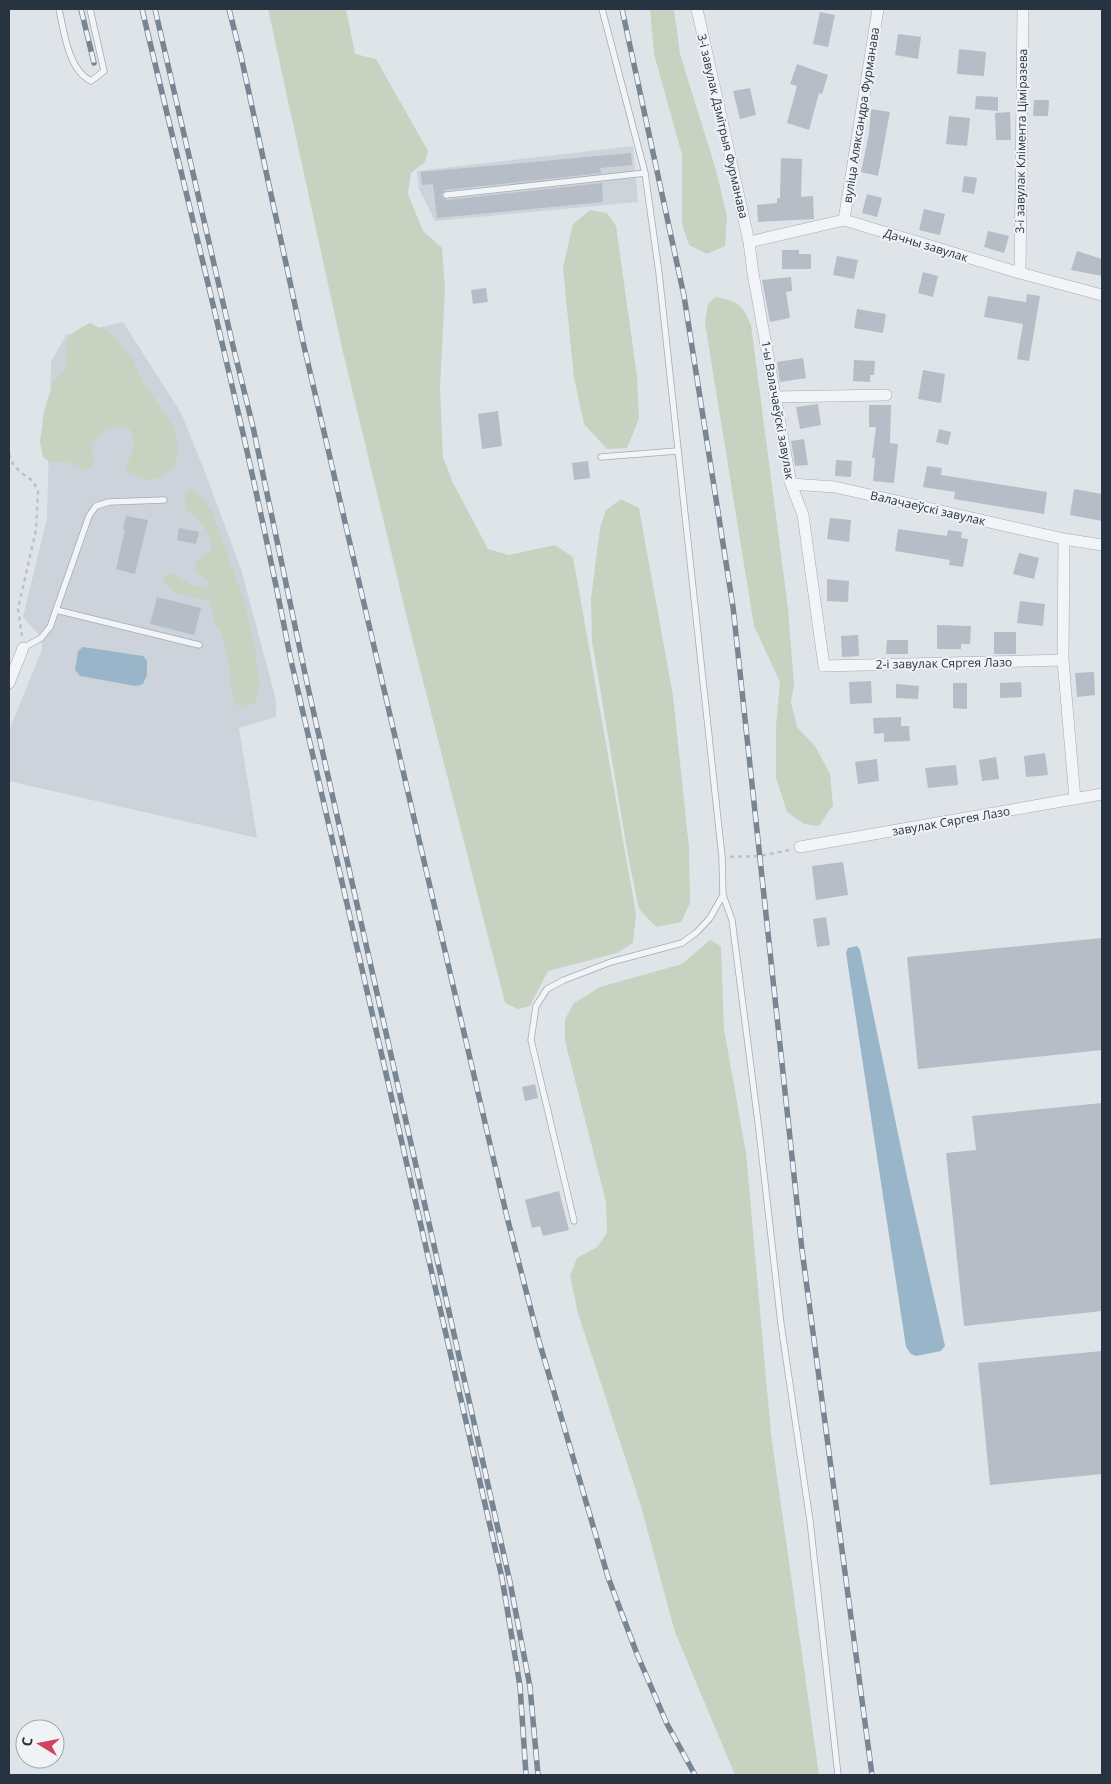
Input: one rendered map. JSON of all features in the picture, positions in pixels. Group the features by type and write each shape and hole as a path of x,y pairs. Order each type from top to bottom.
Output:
{"street":[{"name":"3-і завулак Дзмітрыя Фурманава","path":"697,9 749,242"},
{"name":"вуліца Аляксандра Фурманава","path":"844,220 878,9"},
{"name":"3-і завулак Клімента Ціміразева","path":"1020,273 1023,9"},
{"name":"Дачны завулак","path":"749,242 844,220 1020,273 1102,295"},
{"name":"1-ы Валачаеўскі завулак","path":"749,242 791,484 803,515 824,666"},
{"path":"775,397 886,395"},
{"name":"Валачаеўскі завулак","path":"791,484 835,487 1064,539 1102,545"},
{"path":"1064,539 1063,660 1075,799"},
{"path":"9,683 23,648"},
{"name":"2-і завулак Сяргея Лазо","path":"824,666 1063,660"},
{"name":"завулак Сяргея Лазо","path":"800,847 1102,794"}],"lane":[{"path":"59,9 69,51 82,76 90,81 104,70 90,9"},
{"path":"602,9 645,173 659,273 722,857 723,895 732,920 759,1130 781,1324 810,1521 838,1775"},
{"path":"446,195 645,173"},
{"path":"601,457 677,451"},
{"path":"23,648 41,638 50,627 89,516 96,506 109,502 164,500"},
{"path":"56,610 198,645"},
{"path":"574,1221 531,1040 536,1006 547,988 564,980 611,962 682,943 710,918 723,895"}],"path":[{"path":"9,454 13,464 20,472 34,481 38,491 36,530 18,609 22,625 23,648"},
{"path":"722,857 760,856 800,847"}],"shaded area":[{"path":"633,146 638,202 435,221 419,189 417,171"},
{"path":"123,322 181,413 203,467 241,569 276,700 276,717 239,728 257,838 9,781 9,730 42,650 41,637 23,617 47,518 51,362 66,335"}],"green space":[{"path":"268,9 346,9 355,54 376,59 428,151 425,162 411,173 408,194 423,231 442,248 445,288 440,390 443,457 453,483 488,549 509,555 555,545 573,557 636,914 633,943 617,953 548,971 530,1006 518,1009 505,1003 408,622 342,348"},
{"path":"650,9 674,9 680,54 716,170 727,217 725,246 707,254 689,245 682,224 682,155 654,54"},
{"path":"590,210 607,213 616,226 637,376 639,419 627,448 607,449 584,424 574,378 563,268 573,224"},
{"path":"715,297 734,302 742,308 751,325 788,608 794,684 791,702 797,727 815,746 830,774 833,805 819,826 804,824 787,812 776,778 776,726 780,682 754,626 705,323 708,304"},
{"path":"90,323 110,333 131,356 144,383 174,428 179,450 172,470 160,478 145,480 125,471 133,444 132,433 129,428 111,428 91,444 94,460 91,468 85,470 65,461 49,462 43,457 40,442 44,412 53,382 67,366 66,350 68,339 75,331"},
{"path":"192,490 204,499 212,512 245,604 255,648 260,687 256,701 244,708 237,705 233,699 228,658 223,637 216,625 210,602 174,592 162,581 166,574 173,574 194,586 208,589 210,582 197,573 195,566 198,559 211,551 211,544 204,527 185,508 185,493"},
{"path":"621,499 639,508 673,696 689,848 690,903 681,922 656,927 639,909 629,861 592,641 591,599 600,528 606,510"},
{"path":"710,940 721,946 724,1029 746,1153 771,1434 819,1775 735,1775 675,1632 640,1503 578,1313 570,1276 577,1258 597,1247 607,1233 606,1202 565,1041 565,1019 574,1003 600,987 682,964"}],"water":[{"path":"83,647 143,656 147,661 147,675 143,684 136,686 80,676 75,670 78,651"},
{"path":"857,946 860,950 907,1177 945,1346 941,1351 916,1356 911,1354 906,1347 846,953 848,948"}],"building":[{"path":"820,12 835,15 828,47 813,44"},
{"path":"898,34 921,37 918,59 895,55"},
{"path":"959,49 986,52 984,76 957,74"},
{"path":"797,64 828,75 822,94 819,93 809,130 787,123 797,86 790,84"},
{"path":"750,88 756,115 740,119 733,91"},
{"path":"976,96 998,97 998,111 975,109"},
{"path":"1034,100 1049,100 1048,116 1033,116"},
{"path":"871,109 890,112 878,176 861,172 869,133"},
{"path":"1010,112 1011,140 996,140 995,113"},
{"path":"949,116 970,118 967,146 946,144"},
{"path":"631,153 632,165 600,168 601,173 445,190 441,195 447,200 602,183 603,202 437,218 433,184 422,185 421,172"},
{"path":"781,158 802,159 801,197 813,196 814,219 758,222 757,205 777,203 777,198 780,198"},
{"path":"964,176 977,178 974,194 962,192"},
{"path":"867,194 882,198 877,217 862,213"},
{"path":"924,209 945,214 940,235 919,230"},
{"path":"988,231 1009,236 1004,253 984,247"},
{"path":"782,250 799,250 799,254 811,254 811,269 782,269"},
{"path":"1077,251 1102,259 1102,276 1071,270"},
{"path":"837,256 858,260 854,279 833,275"},
{"path":"923,272 938,276 933,297 918,293"},
{"path":"791,277 792,291 786,292 790,318 770,322 762,280"},
{"path":"486,288 488,302 473,304 471,290"},
{"path":"1027,294 1040,296 1029,361 1017,359 1023,324 984,317 988,296 1026,302"},
{"path":"857,309 886,314 883,333 854,328"},
{"path":"803,358 806,378 780,382 777,362"},
{"path":"854,360 875,361 874,375 870,375 870,382 853,381"},
{"path":"923,370 945,374 941,403 918,399"},
{"path":"818,404 821,425 800,429 796,407"},
{"path":"869,405 891,405 890,443 898,444 894,483 873,481 875,458 872,458 876,427 869,427"},
{"path":"498,411 502,446 482,449 478,414"},
{"path":"939,429 951,432 948,445 936,442"},
{"path":"804,439 808,465 795,466 791,441"},
{"path":"836,460 852,461 851,477 835,476"},
{"path":"588,461 590,478 574,480 572,463"},
{"path":"927,466 942,468 941,475 1047,492 1044,514 954,499 955,492 923,487"},
{"path":"1074,489 1102,494 1102,521 1070,515"},
{"path":"126,516 148,520 135,574 116,569 125,530 123,529"},
{"path":"830,518 851,520 849,542 827,539"},
{"path":"179,528 199,532 196,544 177,540"},
{"path":"898,529 947,536 948,530 962,532 961,538 968,539 963,567 949,565 950,560 895,551"},
{"path":"1019,553 1039,558 1034,579 1013,574"},
{"path":"827,579 849,581 848,602 827,601"},
{"path":"157,597 201,608 194,635 150,624"},
{"path":"1020,601 1045,604 1043,626 1017,623"},
{"path":"937,625 971,626 970,644 961,644 961,649 937,649"},
{"path":"994,632 1016,632 1016,654 994,654"},
{"path":"858,635 859,656 842,657 841,636"},
{"path":"887,640 908,640 908,654 886,654"},
{"path":"1094,672 1095,695 1077,697 1075,673"},
{"path":"871,681 872,703 850,704 849,682"},
{"path":"1021,682 1022,697 1000,698 1000,683"},
{"path":"953,683 967,683 967,709 953,708"},
{"path":"896,684 919,686 918,699 896,698"},
{"path":"901,717 901,726 909,726 910,741 884,742 884,733 874,734 873,718"},
{"path":"1045,753 1048,775 1026,777 1024,756"},
{"path":"996,757 999,779 982,781 979,760"},
{"path":"877,759 879,781 858,784 855,762"},
{"path":"956,765 958,785 928,788 925,768"},
{"path":"843,862 848,895 816,900 812,866"},
{"path":"826,917 830,945 817,947 813,919"},
{"path":"1102,938 1102,1050 918,1069 907,957"},
{"path":"535,1084 538,1098 525,1101 522,1087"},
{"path":"1102,1103 1102,1311 964,1326 946,1153 976,1150 972,1116"},
{"path":"559,1191 569,1230 543,1236 540,1226 532,1228 525,1200"},
{"path":"1102,1351 1102,1474 990,1485 978,1363"}],"railway":[{"path":"81,9 94,63"},
{"path":"142,9 238,412 290,656 502,1578 520,1686 526,1775"},
{"path":"155,9 253,427 307,683 510,1582 530,1687 538,1775"},
{"path":"229,9 241,56 303,342 507,1217 539,1341 608,1577 637,1654 667,1724 695,1775"},
{"path":"622,9 684,296 733,607 802,1250 872,1775"}]}
